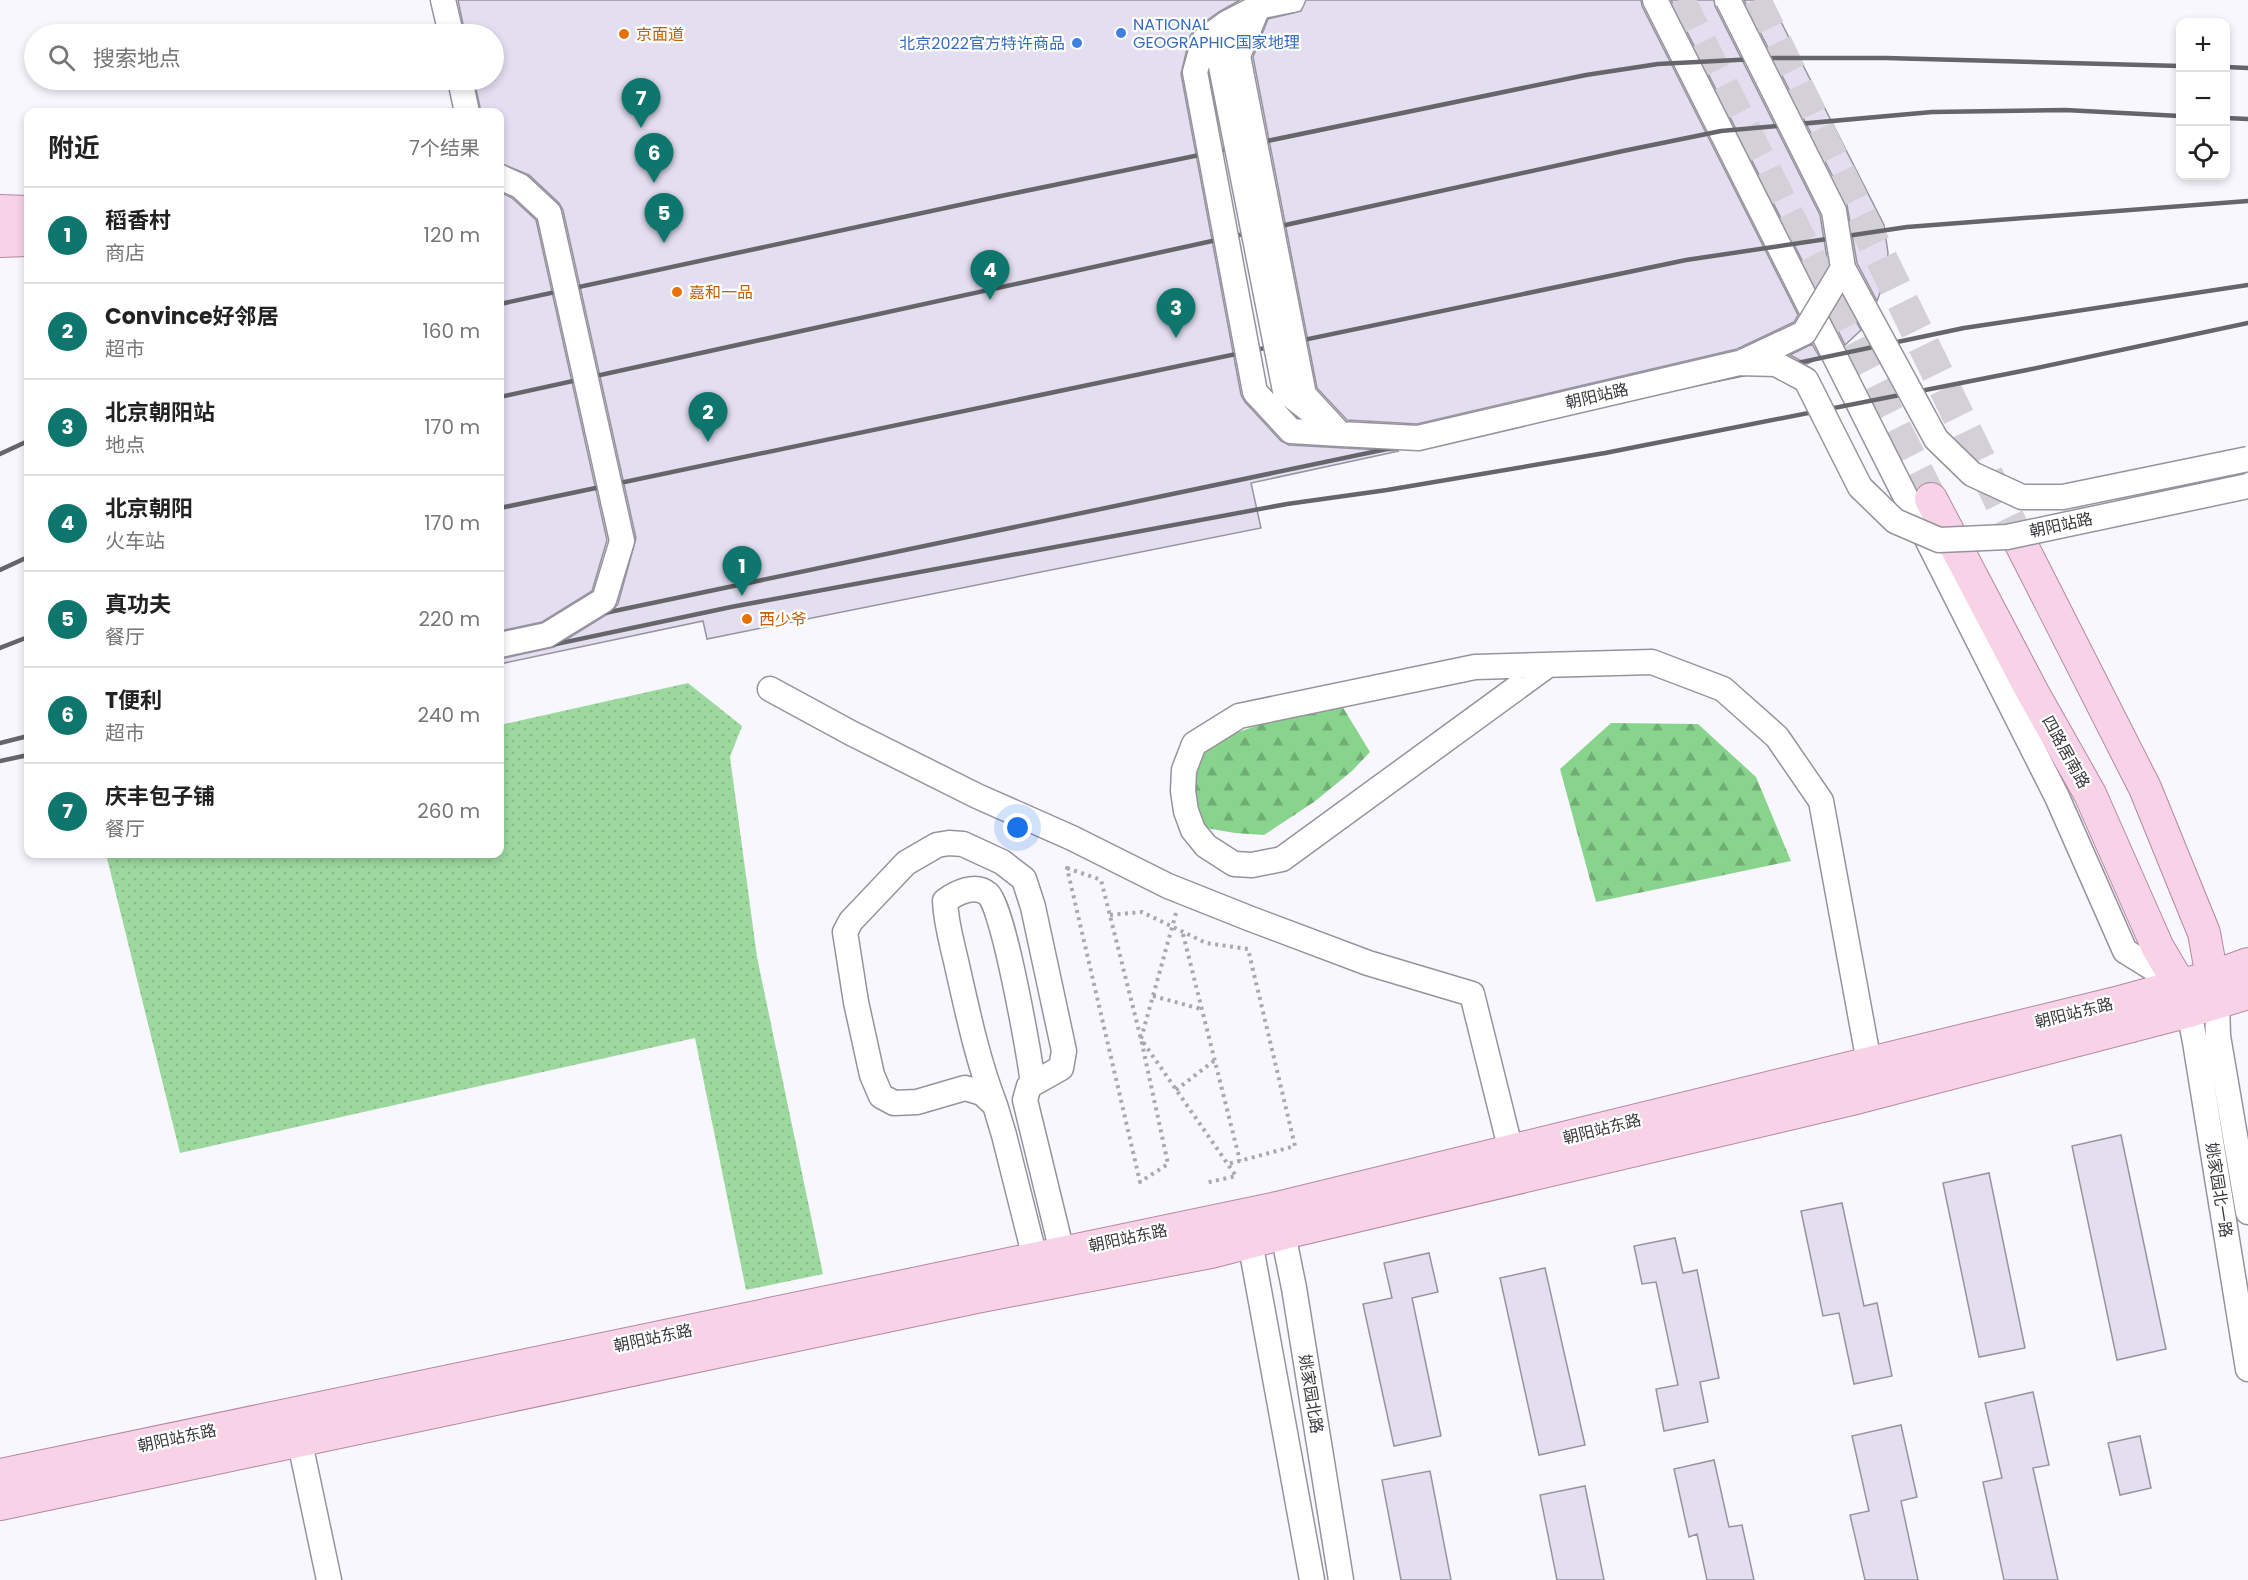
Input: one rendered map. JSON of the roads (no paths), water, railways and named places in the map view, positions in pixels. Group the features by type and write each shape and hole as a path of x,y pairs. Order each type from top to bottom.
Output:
{"main road":[{"path":"0,211 24,212"},
{"path":"0,241 24,240"},
{"name":"四路居南路","path":"1931,499 2033,693 2090,794 2158,948 2200,994"},
{"path":"2019,540 2145,789 2204,933 2200,994"},
{"name":"朝阳站东路","path":"2200,994 2248,964"},
{"name":"朝阳站东路","path":"0,1504 297,1426 1048,1255 1248,1228 1280,1221 1872,1078 2120,1002 2200,994 2248,993"},
{"name":"朝阳站东路","path":"1280,1221 1511,1151 1872,1078"},
{"name":"朝阳站东路","path":"0,1475 297,1426 1211,1252 1248,1228"}],"street":[{"path":"443,0 449,24"},
{"path":"1292,0 1257,3 1238,56 1304,395 1340,434"},
{"path":"1655,0 2057,797 2125,951 2200,994"},
{"name":"朝阳站路","path":"1728,0 1834,211 1842,268 1936,439 1972,474 2022,497 2063,497 2248,459"},
{"name":"朝阳站路","path":"1257,3 1204,40 1195,72 1255,392 1291,431 1418,438 1739,363 1776,364 1806,380 1860,487 1895,521 1939,540 2007,537 2248,486"},
{"path":"462,90 466,108"},
{"path":"504,179 520,186 549,213 622,541 604,600 547,635 504,644"},
{"path":"1739,363 1804,333 1842,268"},
{"path":"1548,664 1282,858 1252,865 1234,864 1206,846 1193,830 1186,811 1183,791 1184,770 1194,744 1239,716 1475,667 1548,664 1652,662 1723,689 1777,737 1821,801 1872,1078"},
{"path":"770,689 851,733 977,796 1072,838 1182,891 1251,920 1368,963 1472,994 1511,1151"},
{"path":"995,1105 982,1093 966,1088 916,1102 894,1103 881,1096 872,1075 856,1002 845,932 851,921 906,863 937,845 963,843 1002,862 1024,879 1033,907 1065,1051 1061,1068 1029,1086 1025,1100 1048,1255"},
{"path":"1033,1083 1004,932 996,906 987,893 974,889 957,893 945,901 946,924 956,959 966,1010 1005,1135 1048,1255"},
{"name":"姚家园北一路","path":"2200,994 2218,1036 2248,1212"},
{"name":"姚家园北一路","path":"2200,994 2248,1369"},
{"name":"姚家园北路","path":"1280,1221 1341,1580"},
{"name":"姚家园北路","path":"1248,1228 1312,1580"},
{"path":"297,1426 329,1580"}],"tunnel":[{"path":"1679,0 1931,499"},
{"path":"1755,0 2019,540"}],"railway":[{"path":"504,303 1001,196 1586,75 1658,64 1775,58 1886,58 2176,66"},
{"path":"2230,67 2248,68"},
{"path":"504,396 1721,131 1932,112 2065,110 2176,116"},
{"path":"2230,118 2248,119"},
{"path":"504,507 1686,260 1907,227 2248,201"},
{"path":"504,634 1964,328 2248,285"},
{"path":"504,655 731,607 1287,504 1387,490 1605,453 2027,370 2248,323"},
{"path":"0,454 24,443"},
{"path":"0,570 24,559"},
{"path":"0,648 24,639"},
{"path":"0,743 24,737"},
{"path":"0,761 24,756"}],"place":[{"name":"NATIONAL GEOGRAPHIC国家地理","path":"1121,33"},
{"name":"京面道","path":"624,34"},
{"name":"北京2022官方特许商品","path":"1077,43"},
{"name":"庆丰包子铺","path":"641,128"},
{"name":"T便利","path":"654,183"},
{"name":"真功夫","path":"664,243"},
{"name":"嘉和一品","path":"677,292"},
{"name":"北京朝阳","path":"990,300"},
{"name":"北京朝阳站","path":"1176,338"},
{"name":"Convince好邻居","path":"708,442"},
{"name":"稻香村","path":"742,596"},
{"name":"西少爷","path":"747,619"}]}
